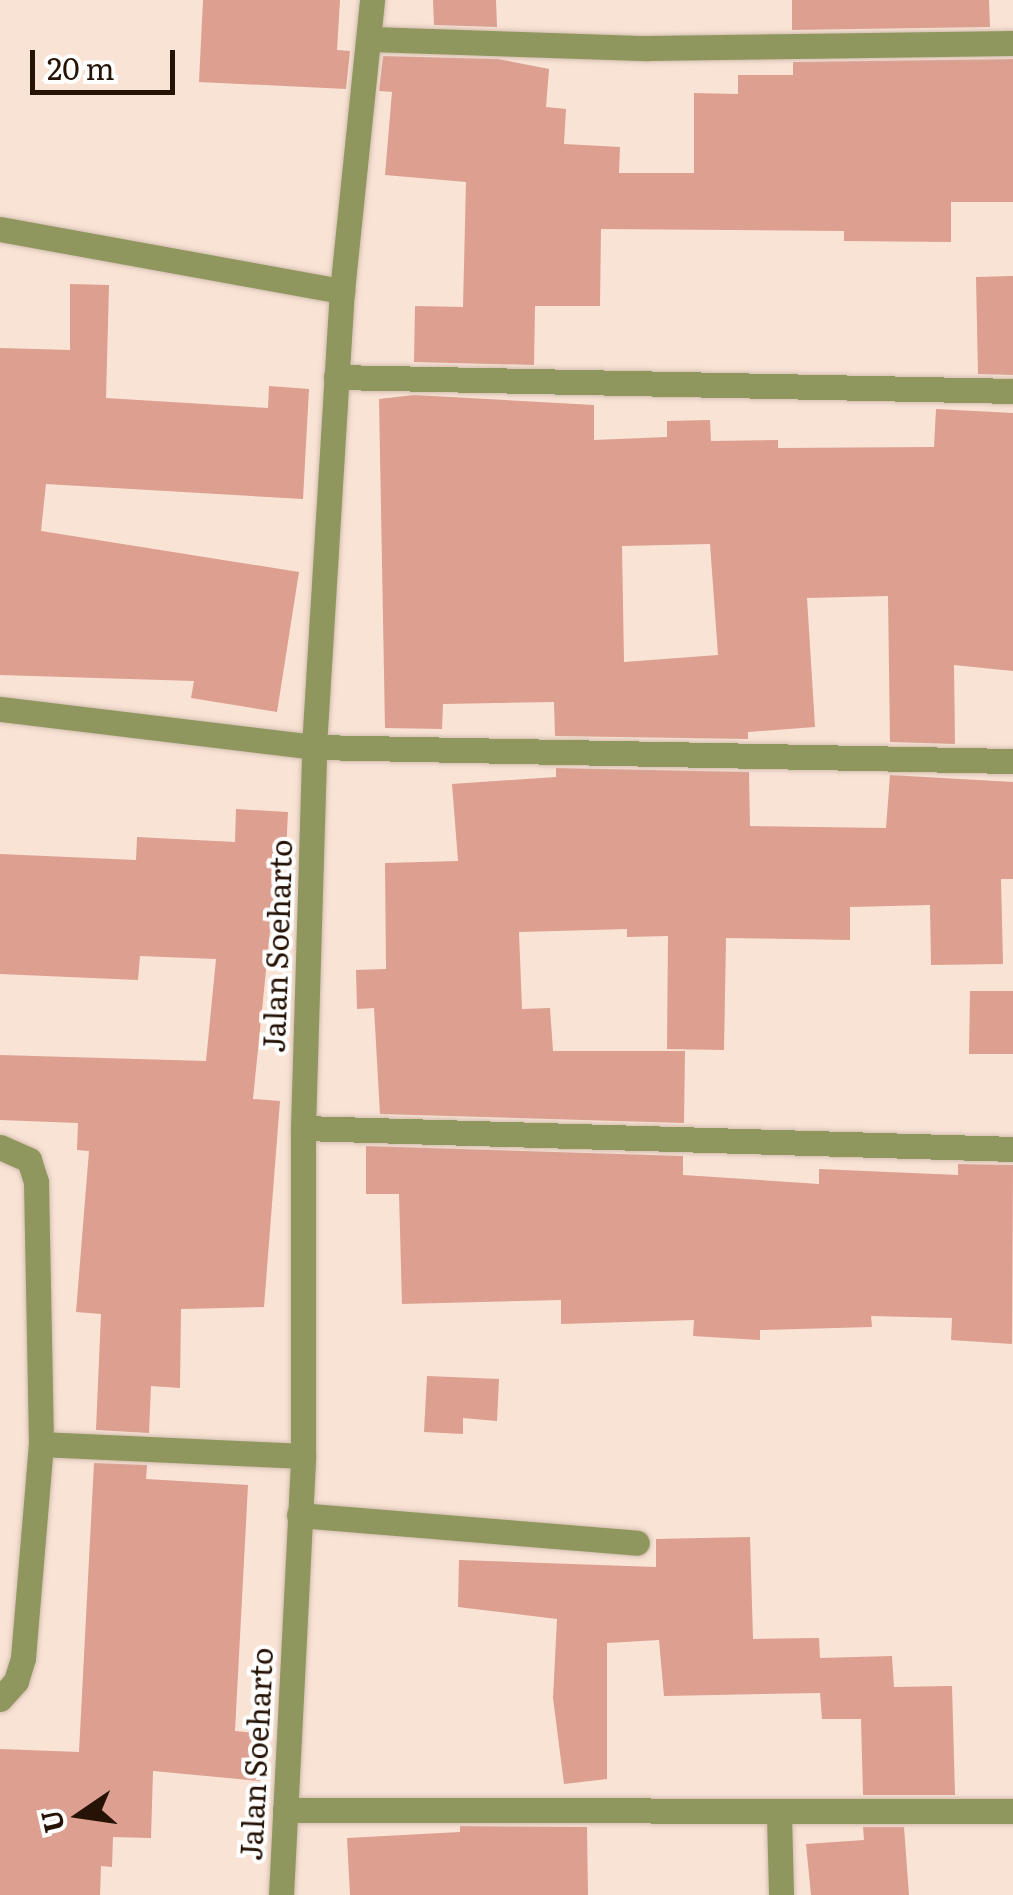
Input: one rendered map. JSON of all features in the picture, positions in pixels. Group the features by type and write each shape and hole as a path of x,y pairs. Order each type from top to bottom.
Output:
{"street":[{"name":"Jalan Soeharto","path":"281,1895 303,1456 302,1128 314,747 342,291 371,39 372,0"},
{"path":"371,39 648,48 1013,43"},
{"path":"0,230 342,291"},
{"path":"336,377 1013,391"},
{"path":"0,709 314,747 1013,760"},
{"path":"302,1128 1013,1149"},
{"path":"0,1147 28,1160 36,1182 41,1444 24,1658 16,1681 0,1699"},
{"path":"41,1444 303,1456"},
{"path":"299,1515 637,1543"},
{"path":"286,1810 779,1816 1013,1812"},
{"path":"779,1816 781,1895"}],"building":[{"path":"203,0 340,0 337,50 350,51 346,89 199,82"},
{"path":"433,0 496,0 497,27 434,25"},
{"path":"792,0 989,0 990,27 792,30"},
{"path":"383,56 498,59 549,69 546,107 566,109 564,144 620,147 619,173 694,173 694,93 738,94 738,75 793,75 793,62 1013,59 1013,202 951,202 951,242 844,241 844,231 601,229 600,306 535,306 534,365 414,362 415,306 463,307 466,182 385,175 392,92 379,91"},
{"path":"1013,276 1013,375 978,374 976,277"},
{"path":"70,284 109,285 106,398 268,408 269,386 309,389 303,499 46,484 41,531 299,572 277,712 191,698 194,681 0,675 0,348 70,350"},
{"path":"414,395 594,405 594,440 667,437 667,421 710,420 711,441 778,440 778,448 934,447 936,409 1013,413 1013,671 954,665 955,744 890,742 888,596 807,598 815,727 748,732 748,739 555,736 554,702 443,704 442,729 385,728 379,399","holes":["710,544 718,655 624,662 622,546"]},
{"path":"556,768 749,772 750,826 886,828 890,775 1013,782 1013,879 1001,879 1003,964 931,965 930,905 850,907 850,940 726,938 724,1050 667,1049 668,936 627,937 627,929 519,932 522,1009 550,1008 553,1051 685,1051 684,1123 380,1114 374,1008 357,1009 356,970 386,969 385,863 458,861 452,784 556,777"},
{"path":"236,809 288,812 283,912 272,911 253,1099 280,1101 264,1307 181,1309 180,1388 151,1386 149,1433 96,1430 101,1314 76,1312 89,1151 77,1150 78,1123 0,1120 0,1055 206,1061 216,959 140,956 138,980 0,974 0,854 136,860 137,837 235,842"},
{"path":"970,991 1013,991 1013,1054 969,1054"},
{"path":"366,1146 683,1156 683,1175 819,1184 819,1169 958,1175 958,1164 1013,1165 1012,1344 951,1340 952,1318 871,1316 872,1327 760,1330 760,1340 693,1336 694,1320 561,1324 561,1300 402,1304 399,1194 366,1194"},
{"path":"427,1376 499,1379 497,1421 463,1418 463,1434 424,1432"},
{"path":"94,1463 147,1465 146,1479 248,1485 235,1731 265,1734 260,1781 153,1771 151,1838 113,1837 112,1867 101,1866 100,1895 0,1895 0,1749 79,1752"},
{"path":"750,1537 753,1639 819,1638 820,1658 892,1656 894,1687 952,1686 955,1795 863,1795 861,1719 822,1719 820,1693 664,1696 659,1640 607,1643 607,1779 564,1784 553,1698 557,1619 458,1607 459,1560 656,1567 656,1539"},
{"path":"460,1826 587,1827 588,1895 350,1895 347,1838 460,1832"},
{"path":"863,1827 904,1827 909,1895 811,1895 806,1844 864,1840"}]}
